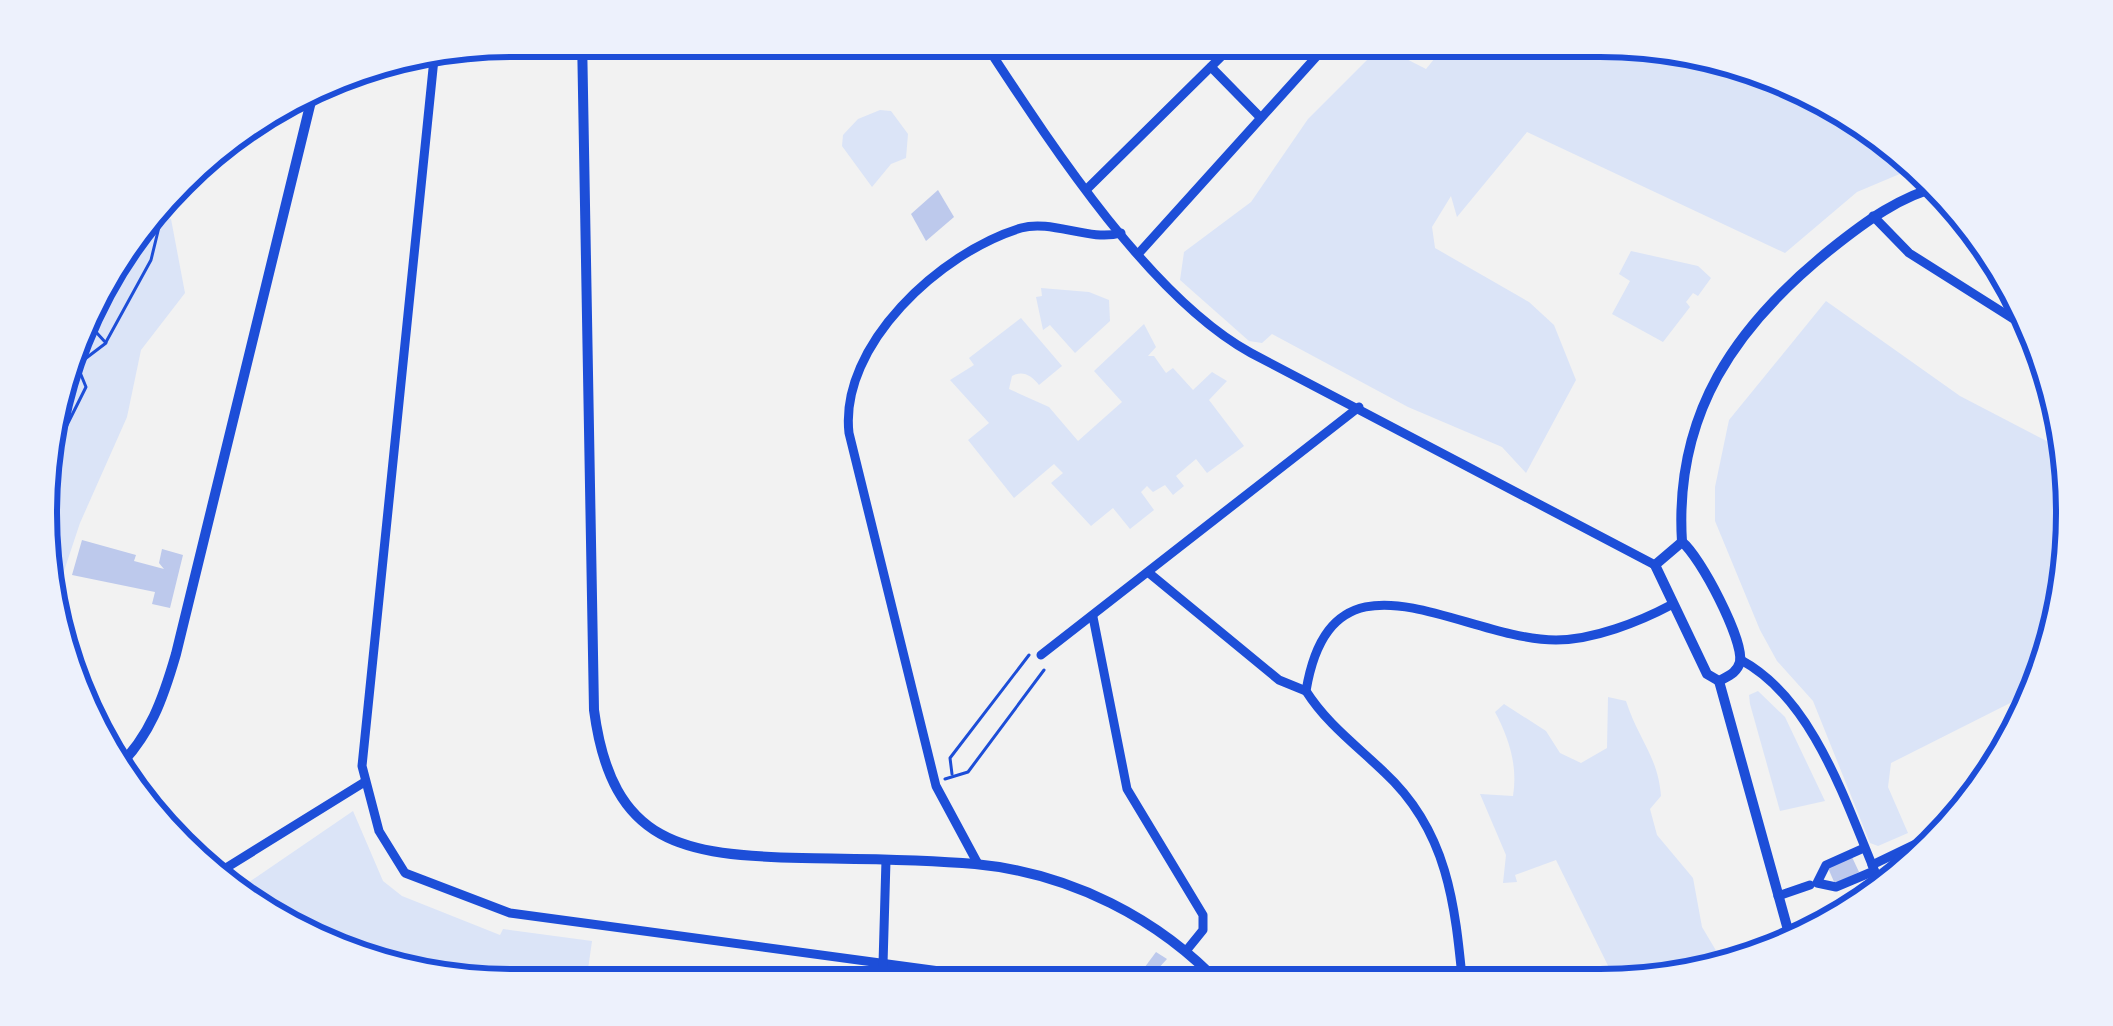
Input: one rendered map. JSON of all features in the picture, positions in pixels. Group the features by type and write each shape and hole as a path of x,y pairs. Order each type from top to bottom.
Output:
{"street":[{"path":"582,57 594,710 606,767 628,806 684,847 709,855 978,864 1077,886 1139,917 1204,969"},
{"path":"995,57 1121,233 1196,314 1230,340 1655,565 1707,674 1719,680 1787,929"},
{"path":"1088,188 1221,57"},
{"path":"1139,253 1315,57"},
{"path":"433,64 363,783 389,852 405,873 510,914 926,969"},
{"path":"1211,67 1258,116"},
{"path":"128,757 140,746 161,705 176,655 311,104"},
{"path":"1719,680 1735,672 1741,660 1738,640 1700,564 1682,542 1687,454 1720,365 1753,320 1874,216 1924,193"},
{"path":"1874,216 1909,253 2012,318"},
{"path":"978,864 936,785 916,716 849,434 847,394 881,328 960,258 1024,226 1121,233"},
{"path":"1041,655 1359,407"},
{"path":"1655,565 1682,542"},
{"path":"1148,573 1279,680 1306,691 1323,717 1419,808 1454,894 1461,969"},
{"path":"1306,691 1323,634 1342,615 1368,603 1402,603 1498,633 1560,640 1671,605"},
{"path":"1093,617 1127,789 1203,916 1203,930 1186,952"},
{"path":"1741,660 1762,671 1792,705 1877,876"},
{"path":"227,868 363,783"},
{"path":"1864,848 1826,866 1817,883 1836,887 1906,851"},
{"path":"884,964 886,860"},
{"path":"1778,896 1810,885"}],"path":[{"path":"83,360 106,343 151,260 160,225"},
{"path":"95,331 106,343"},
{"path":"65,429 86,387 80,371"},
{"path":"1027,654 1041,655 1046,667 968,772 952,775 950,758 1003,685 1027,654"}],"shaded area":[{"path":"1370,57 1403,57 1426,69 1436,57 1630,58 1689,66 1747,81 1802,104 1853,134 1903,172 1857,192 1785,253 1527,132 1457,217 1451,196 1432,227 1435,248 1529,302 1554,325 1576,380 1526,473 1502,447 1408,407 1272,334 1262,343 1249,341 1180,280 1184,252 1251,202 1308,119"},
{"path":"891,111 908,134 906,158 891,164 872,187 842,146 843,135 858,119"},
{"path":"166,217 171,219 185,293 141,350 127,417 80,523 62,578 58,483 81,366 118,285"},
{"path":"1631,251 1698,266 1711,278 1698,296 1693,293 1686,302 1690,307 1663,342 1612,314 1630,281 1619,274"},
{"path":"1041,288 1089,292 1109,300 1110,321 1075,353 1050,325 1043,330 1036,297 1042,296"},
{"path":"1826,301 1960,396 2050,443 2056,513 2052,573 2021,688 2016,700 1891,763 1888,787 1908,833 1878,846 1870,843 1813,701 1777,661 1760,630 1715,521 1715,487 1729,420"},
{"path":"1021,318 1062,366 1039,385 1027,375 1012,376 1009,389 1049,407 1078,441 1122,402 1094,371 1144,324 1156,347 1148,356 1154,356 1166,373 1173,368 1193,390 1212,372 1227,381 1209,400 1244,446 1207,473 1196,459 1176,476 1184,486 1173,495 1165,485 1153,492 1147,486 1141,492 1154,510 1130,529 1113,508 1091,526 1051,483 1063,473 1054,464 1014,498 968,440 989,423 950,380 974,365 969,358"},
{"path":"1758,691 1785,717 1825,801 1780,811 1750,704 1749,695"},
{"path":"1608,697 1626,701 1652,758 1661,796 1650,809 1657,835 1693,878 1702,927 1718,953 1609,969 1556,860 1515,875 1517,882 1503,883 1506,855 1480,794 1513,796 1511,752 1495,712 1504,704 1546,731 1560,753 1581,763 1607,748"},
{"path":"353,811 383,881 402,896 500,935 503,929 592,941 588,969 483,968 395,953 311,922 247,883"}],"building":[{"path":"938,190 954,217 926,241 911,214"},
{"path":"82,540 136,555 134,561 164,569 159,563 162,549 183,555 170,608 152,604 155,592 72,575"},
{"path":"1852,857 1859,872 1835,884 1828,868"},
{"path":"1156,952 1167,959 1158,969 1143,969"}]}
